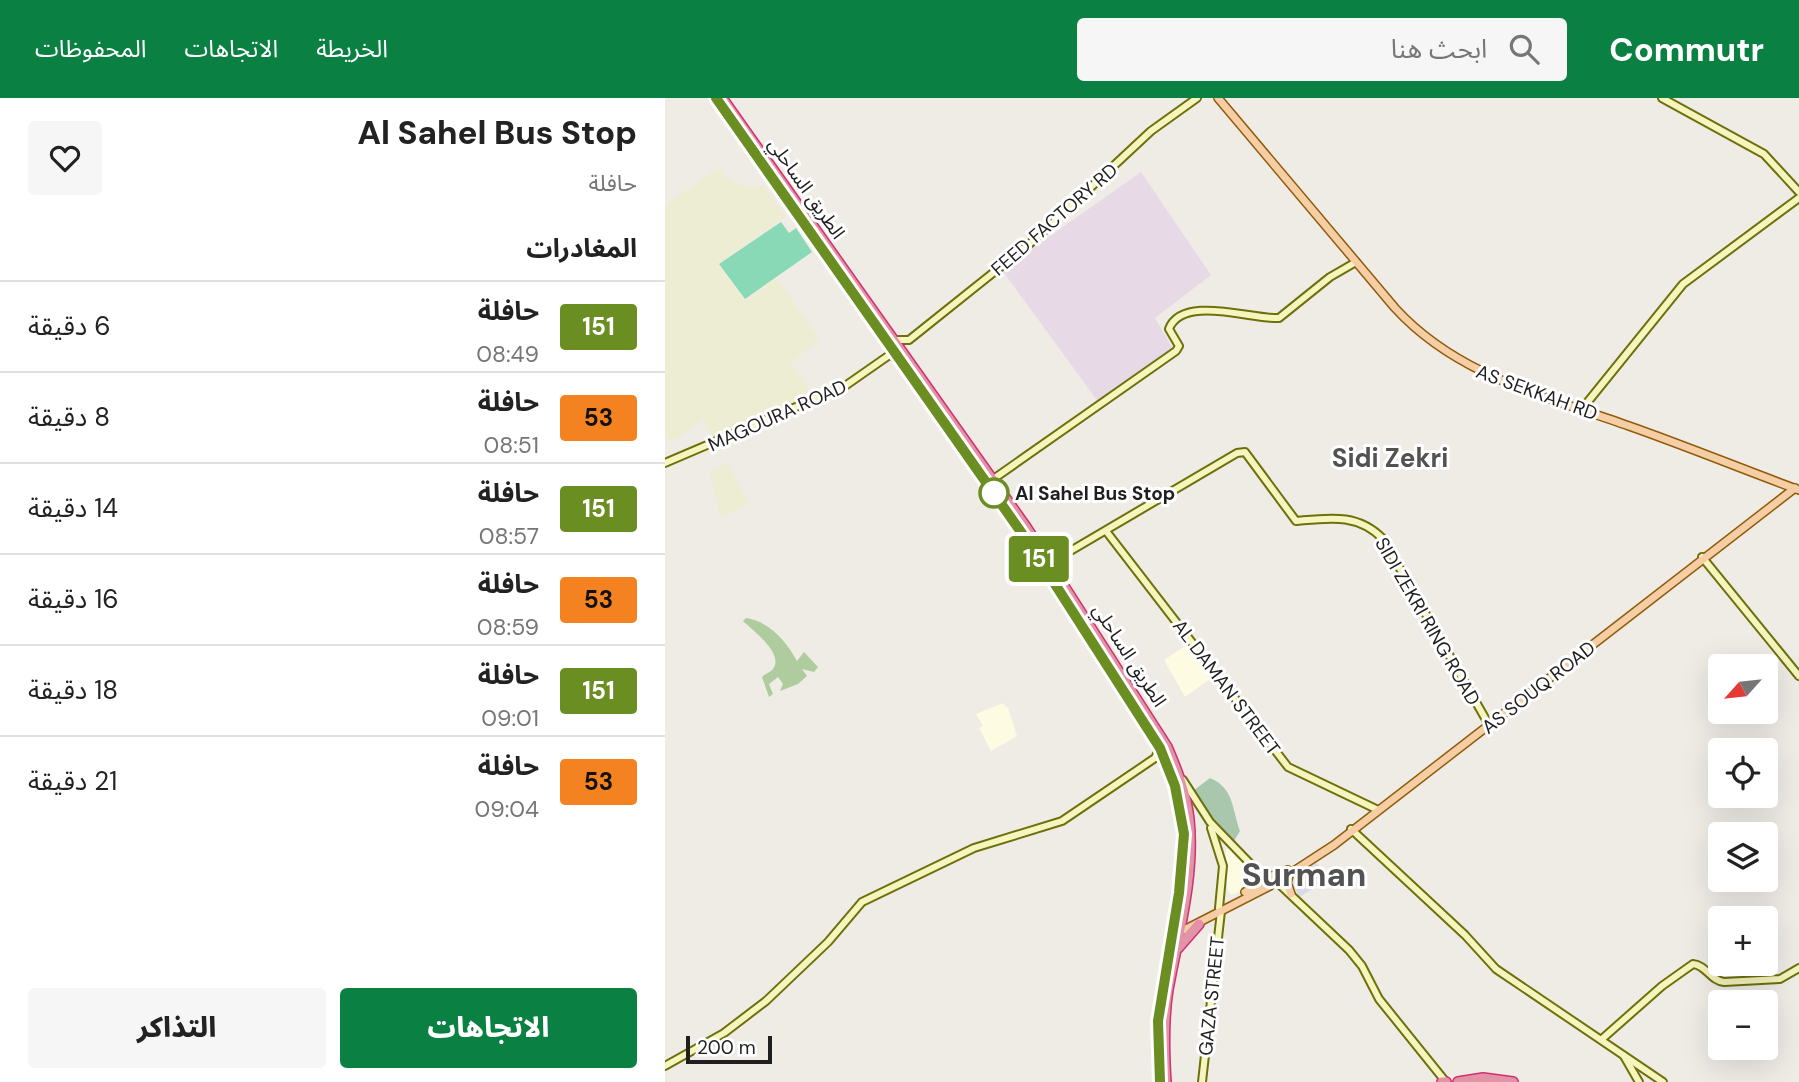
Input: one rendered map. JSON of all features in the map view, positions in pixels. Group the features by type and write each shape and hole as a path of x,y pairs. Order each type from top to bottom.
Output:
{"highway":[{"path":"716,98 895,349 1086,626 1171,767 1184,834 1178,931 1158,1026 1160,1082"},
{"name":"الطريق الساحلي","path":"722,98 788,197"},
{"name":"الطريق الساحلي","path":"895,349 1050,563 1086,626 1155,727 1171,767 1188,816 1189,864 1177,949 1165,990 1166,1082"},
{"path":"1177,949 1196,923 1182,913"},
{"path":"1458,1082 1483,1078 1513,1082"}],"main road":[{"name":"AS SEKKAH RD","path":"1218,98 1412,327 1458,362 1497,380 1797,489"},
{"name":"AS SOUQ ROAD","path":"1271,882 1291,873 1352,829 1703,558 1782,494 1786,486"},
{"name":"AS SOUQ ROAD","path":"1703,558 1797,489"},
{"name":"AS SOUQ ROAD","path":"1178,931 1271,882 1308,859 1352,829 1371,810 1488,724"},
{"path":"1291,873 1287,879 1291,894"}],"street":[{"name":"FEED FACTORY RD","path":"909,340 1033,241 1151,131 1197,98"},
{"path":"1663,98 1764,154 1799,192"},
{"path":"1582,409 1679,289 1728,248 1799,198"},
{"path":"992,480 1176,351 1179,346 1169,329 1175,320 1194,312 1218,311 1279,318 1330,277 1356,262"},
{"path":"895,349 909,340"},
{"path":"895,349 899,342 909,340"},
{"name":"MAGOURA ROAD","path":"665,463 845,386 895,349"},
{"name":"SIDI ZEKRI RING ROAD","path":"1050,563 1237,453 1248,454 1297,521 1351,519 1370,527 1383,539 1488,724"},
{"name":"AL DAMAN STREET","path":"1106,531 1288,767 1371,810"},
{"path":"1703,558 1799,676"},
{"path":"665,1066 724,1033 766,1001 828,942 862,902 961,853 1065,820 1149,762 1160,748"},
{"path":"1149,762 1158,760 1171,767 1210,822"},
{"path":"1188,816 1197,813 1210,822 1345,949 1363,973 1378,1004 1443,1082"},
{"name":"GAZA STREET","path":"1200,1082 1223,866 1210,822"},
{"path":"1352,829 1465,934 1496,969 1663,1082"},
{"path":"1271,882 1291,894 1349,950 1362,966 1379,999 1443,1082"},
{"path":"1602,1039 1662,986 1693,964 1700,966 1718,982 1780,979 1799,968"},
{"path":"1623,1055 1639,1082"}],"shaded area":[{"path":"1141,172 1211,275 1155,318 1173,349 1099,403 1002,270"},
{"path":"1185,646 1190,647 1214,676 1185,697 1164,660"},
{"path":"1003,703 1008,708 1017,736 991,751 979,728 983,726 976,714"},
{"path":"1226,849 1231,849 1256,872 1259,881 1233,895 1229,893 1225,878"},
{"path":"1315,860 1327,879 1300,897 1290,882 1293,873"}],"green space":[{"path":"718,168 724,176 747,188 763,186 786,216 718,264 745,300 777,278 820,340 791,362 812,394 713,438 703,420 677,439 665,439 665,205"},
{"path":"781,222 789,233 796,228 812,252 745,299 719,264"},
{"path":"728,463 749,505 720,517 710,472"},
{"path":"746,618 762,623 776,633 797,661 804,652 818,667 814,672 802,669 807,676 798,684 780,691 783,684 778,677 769,684 773,694 769,697 762,677 771,671 775,658 767,644 743,621"},
{"path":"1210,778 1224,787 1231,800 1240,831 1234,841 1205,811 1193,791"}],"bus line":[{"name":"151","path":"716,98 1028,542 1160,748 1175,786 1184,834 1174,932 1158,1021 1160,1082"}],"place":[{"name":"Al Sahel Bus Stop","path":"994,493"}],"district":[{"name":"Sidi Zekri","path":"1390,458"},
{"name":"Surman","path":"1304,874"}]}
